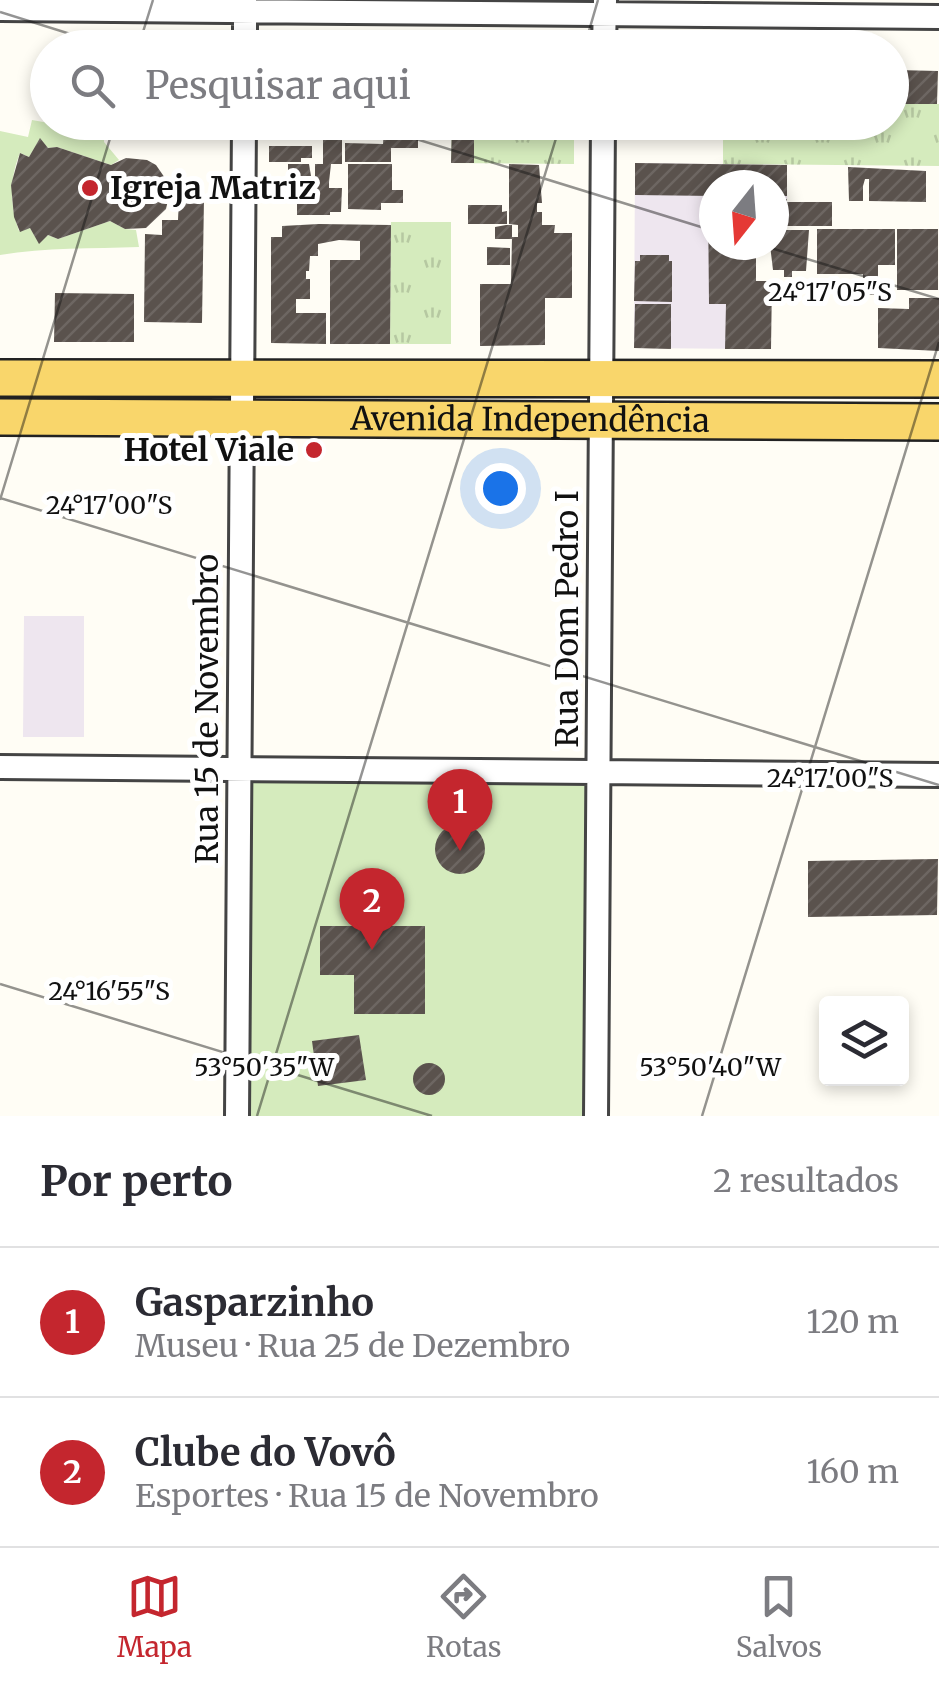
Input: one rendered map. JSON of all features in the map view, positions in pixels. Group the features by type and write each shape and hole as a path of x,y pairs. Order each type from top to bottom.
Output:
{"main road":[{"name":"Avenida Independência","path":"0,378 939,379"},
{"name":"Avenida Independência","path":"0,417 939,422"}],"street":[{"path":"0,9 605,7 939,17"},
{"name":"Rua 15 de Novembro","path":"236,1116 244,140"},
{"name":"Rua Dom Pedro I","path":"596,1116 603,140"},
{"path":"0,767 939,775"}],"shaded area":[{"path":"635,163 787,165 787,170 699,170 699,260 756,260 755,349 634,348"},
{"path":"24,616 84,616 84,737 23,737"}],"green space":[{"path":"909,104 939,104 939,166 723,164 723,140 909,140"},
{"path":"30,128 30,140 39,140 29,157 20,153 14,173 12,192 19,231 30,228 39,243 48,235 58,239 110,221 136,230 139,247 52,249 0,255 0,131 28,137"},
{"path":"41,140 104,140 119,160 111,165 57,147 48,148"},
{"path":"452,140 574,140 574,164 451,163"},
{"path":"391,222 451,222 451,344 390,344"},
{"path":"239,769 599,772 596,1116 237,1116"}],"building":[{"path":"909,70 938,71 937,104 909,104"},
{"name":"Igreja Matriz","path":"42,140 48,148 57,147 111,165 126,158 147,160 156,165 167,181 170,191 166,209 146,228 125,229 110,221 58,239 48,235 39,244 30,228 20,232 14,217 11,185 20,153 29,157"},
{"path":"323,140 342,140 342,164 331,164 329,182 329,188 342,188 341,212 297,215 297,202 291,202 288,193 288,164 309,164 311,176 315,176 315,164 323,164"},
{"path":"383,140 418,140 418,148 391,148 391,162 345,162 345,143 383,144"},
{"path":"452,140 474,140 474,163 451,163"},
{"path":"269,146 312,146 312,158 269,162"},
{"path":"635,163 787,165 787,170 699,170 699,196 635,195"},
{"path":"348,164 392,164 392,190 403,190 403,203 381,203 381,210 348,209"},
{"path":"509,164 539,165 542,203 537,203 537,212 542,212 542,225 555,225 554,233 572,233 572,298 545,298 545,345 480,346 480,284 511,284 512,237 518,237 518,225 509,224"},
{"path":"848,167 926,171 926,202 869,201 869,179 865,179 863,186 863,201 849,201"},
{"path":"179,197 204,198 202,323 144,322 145,234 162,235 162,220 178,220"},
{"path":"789,202 832,202 832,226 789,226"},
{"path":"468,205 502,205 502,212 507,211 507,224 468,224"},
{"path":"391,225 390,344 330,344 330,260 360,260 360,241 339,240 318,244 318,256 310,256 306,271 310,299 296,299 296,313 326,313 326,344 271,343 271,237 282,237 282,226"},
{"path":"512,225 512,239 495,239 495,227"},
{"path":"817,229 895,229 895,265 878,265 878,295 863,294 863,274 817,274"},
{"path":"897,229 938,229 938,290 897,290"},
{"path":"789,230 809,230 806,271 792,271 792,277 784,277 784,270 773,270 772,260 789,260"},
{"path":"487,247 510,248 510,265 487,265"},
{"path":"640,255 669,255 672,302 634,301 635,261 640,261"},
{"path":"709,260 756,260 756,281 772,281 771,349 725,349 726,304 709,304"},
{"path":"55,293 134,294 134,342 54,342"},
{"path":"909,298 939,298 939,351 878,348 878,308 909,309"},
{"path":"635,304 671,304 671,349 634,348"},
{"path":"460,824 477,832 485,849 477,866 460,874 443,866 435,849 443,832"},
{"path":"938,859 937,915 808,917 808,861"},
{"path":"320,926 425,926 425,1014 354,1014 354,975 320,975"},
{"path":"359,1035 366,1080 318,1086 312,1041"},
{"path":"429,1063 440,1068 445,1079 440,1090 429,1095 418,1090 413,1079 418,1068"}],"place":[{"name":"Igreja Matriz","path":"90,188"},
{"name":"Hotel Viale","path":"314,450"},
{"name":"Gasparzinho","path":"460,851"},
{"name":"Clube do Vovô","path":"372,950"}]}
